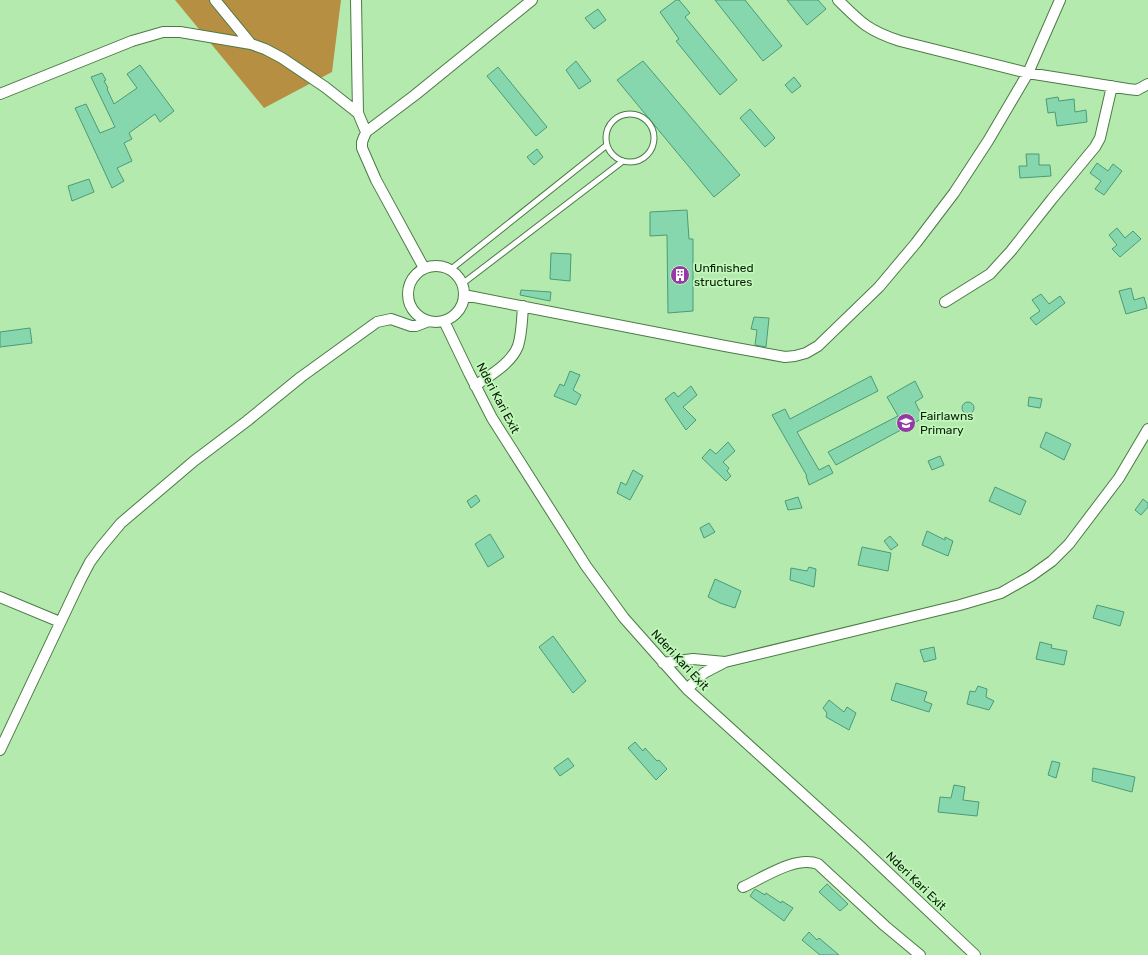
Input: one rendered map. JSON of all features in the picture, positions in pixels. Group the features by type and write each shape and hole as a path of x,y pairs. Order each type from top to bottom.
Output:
{"street":[{"path":"215,0 251,44"},
{"path":"356,0 358,113 366,132"},
{"path":"424,268 376,180 362,148 363,137 366,132 415,95 532,0"},
{"path":"838,0 857,19 881,35 1028,73 1137,90 1148,84"},
{"path":"464,295 785,357 806,353 818,346 879,287 916,243 954,193 988,141 1028,73 1060,0"},
{"path":"0,94 132,41 162,32 180,32 251,44 271,52 325,87 358,113"},
{"path":"945,302 990,274 1011,251 1095,148 1100,138 1112,86"},
{"path":"0,750 90,562 122,523 194,461 248,421 301,377 377,322 391,320 416,326 429,321 444,321 452,317 458,311 462,303 464,295 462,284 457,276 450,270 440,266 424,268 413,279 409,288 408,297 412,307 417,314 429,321"},
{"path":"475,386 501,368 511,358 518,347 523,306"},
{"name":"Nderi Kari Exit","path":"444,321 492,418 586,566 624,618 687,689 861,847 974,955"},
{"path":"687,689 704,673 725,662 960,606 1001,593 1031,576 1052,561 1069,544 1119,478 1148,429"},
{"path":"0,597 60,622"},
{"path":"663,663 693,659 725,662"},
{"path":"743,887 791,864 812,861 818,864 885,926 920,955"}],"lane":[{"path":"625,114 641,116 652,127 654,143 651,151 646,157 639,161 631,163 616,158 607,146 607,130 611,122 617,117 625,114"},
{"path":"450,270 607,146"},
{"path":"462,284 623,161"}],"shaded area":[{"path":"175,0 341,0 332,72 264,108"}],"building":[{"path":"676,0 679,0 690,13 685,17 737,80 720,95 676,41 679,39 660,12"},
{"path":"715,0 745,0 782,46 763,61"},
{"path":"787,0 818,0 826,9 807,25"},
{"path":"598,9 606,20 594,29 585,18"},
{"path":"576,61 591,81 579,89 566,70"},
{"path":"643,61 740,175 714,197 617,80"},
{"path":"140,65 174,111 160,122 155,114 129,133 132,139 124,143 132,161 117,168 124,181 112,188 75,108 86,104 100,133 115,127 91,77 102,73 106,80 104,81 114,104 137,88 127,74"},
{"path":"498,67 547,127 536,136 487,76"},
{"path":"794,77 801,86 792,93 785,85"},
{"path":"1058,97 1059,101 1074,99 1075,112 1086,110 1087,122 1057,126 1055,112 1048,113 1046,99"},
{"path":"750,109 775,138 765,147 740,118"},
{"path":"537,149 543,157 534,165 527,157"},
{"path":"1026,154 1039,154 1039,165 1050,165 1051,176 1020,178 1019,166 1027,166"},
{"path":"1097,163 1108,171 1113,164 1122,171 1104,195 1095,189 1101,181 1090,173"},
{"path":"89,179 94,192 72,201 68,186"},
{"name":"Unfinished structures","path":"687,210 689,239 693,239 693,311 668,313 667,235 650,236 650,212"},
{"path":"1117,228 1125,238 1133,231 1141,239 1120,257 1112,249 1117,245 1109,235"},
{"path":"551,253 571,254 570,281 550,279"},
{"path":"1131,288 1134,300 1144,297 1147,308 1126,314 1119,291"},
{"path":"521,290 551,292 550,301 520,295"},
{"path":"1041,294 1049,304 1060,296 1065,303 1036,325 1030,318 1040,311 1032,300"},
{"path":"754,317 769,318 766,347 755,345 757,330 751,329"},
{"path":"30,328 32,343 0,347 0,332"},
{"path":"570,371 580,375 573,390 581,395 576,405 554,396 560,384 564,386"},
{"path":"871,376 878,391 797,432 819,470 829,465 833,473 809,485 807,476 772,415 785,409 790,419"},
{"path":"915,381 923,397 915,402 923,418 836,465 828,452 898,416 887,397"},
{"path":"691,386 697,395 683,407 696,420 686,430 665,399 674,392 678,397"},
{"path":"1029,397 1042,399 1040,408 1028,406"},
{"path":"966,402 970,402 974,408 970,414 966,414 962,410 962,406"},
{"path":"1046,432 1071,444 1064,460 1040,447"},
{"path":"728,442 735,451 723,462 729,468 727,471 731,476 726,481 702,458 710,449 716,454"},
{"path":"940,456 944,465 932,470 928,461"},
{"path":"633,470 643,476 630,500 617,493 621,482 626,485"},
{"path":"995,487 1026,501 1020,515 989,501"},
{"path":"476,495 480,501 471,508 467,501"},
{"path":"798,497 802,508 788,510 785,501"},
{"path":"1143,499 1148,503 1148,507 1141,515 1135,510"},
{"path":"709,523 715,532 704,538 700,528"},
{"path":"927,531 945,540 945,537 953,541 948,556 922,545"},
{"path":"490,534 504,557 488,567 475,544"},
{"path":"890,536 898,545 891,550 884,541"},
{"path":"862,547 891,553 888,571 858,565"},
{"path":"809,567 816,569 814,587 790,580 791,568 807,571"},
{"path":"715,579 741,591 735,608 708,597"},
{"path":"1097,605 1124,612 1120,626 1093,618"},
{"path":"553,636 586,681 573,693 539,647"},
{"path":"1040,642 1052,645 1051,648 1067,651 1064,665 1036,659"},
{"path":"934,647 936,659 924,662 920,650"},
{"path":"896,683 927,692 924,701 932,704 929,712 891,700"},
{"path":"978,686 987,689 986,697 994,701 989,710 967,704 970,691 975,692"},
{"path":"829,700 844,712 847,707 856,713 849,730 826,717 827,713 823,708"},
{"path":"635,742 643,751 645,748 667,769 656,780 628,748"},
{"path":"568,758 574,766 560,776 554,768"},
{"path":"1052,761 1060,763 1056,778 1048,775"},
{"path":"1093,768 1135,777 1132,792 1092,781"},
{"path":"954,785 965,787 963,800 979,802 977,816 938,812 940,797 951,798"},
{"path":"827,884 848,904 840,911 819,892"},
{"path":"755,889 765,895 766,893 781,903 782,901 793,908 784,921 750,896"},
{"path":"809,932 817,940 819,938 839,955 820,955 802,940"}],"place":[{"name":"Unfinished structures","path":"680,275"},
{"name":"Fairlawns Primary","path":"906,423"}]}
